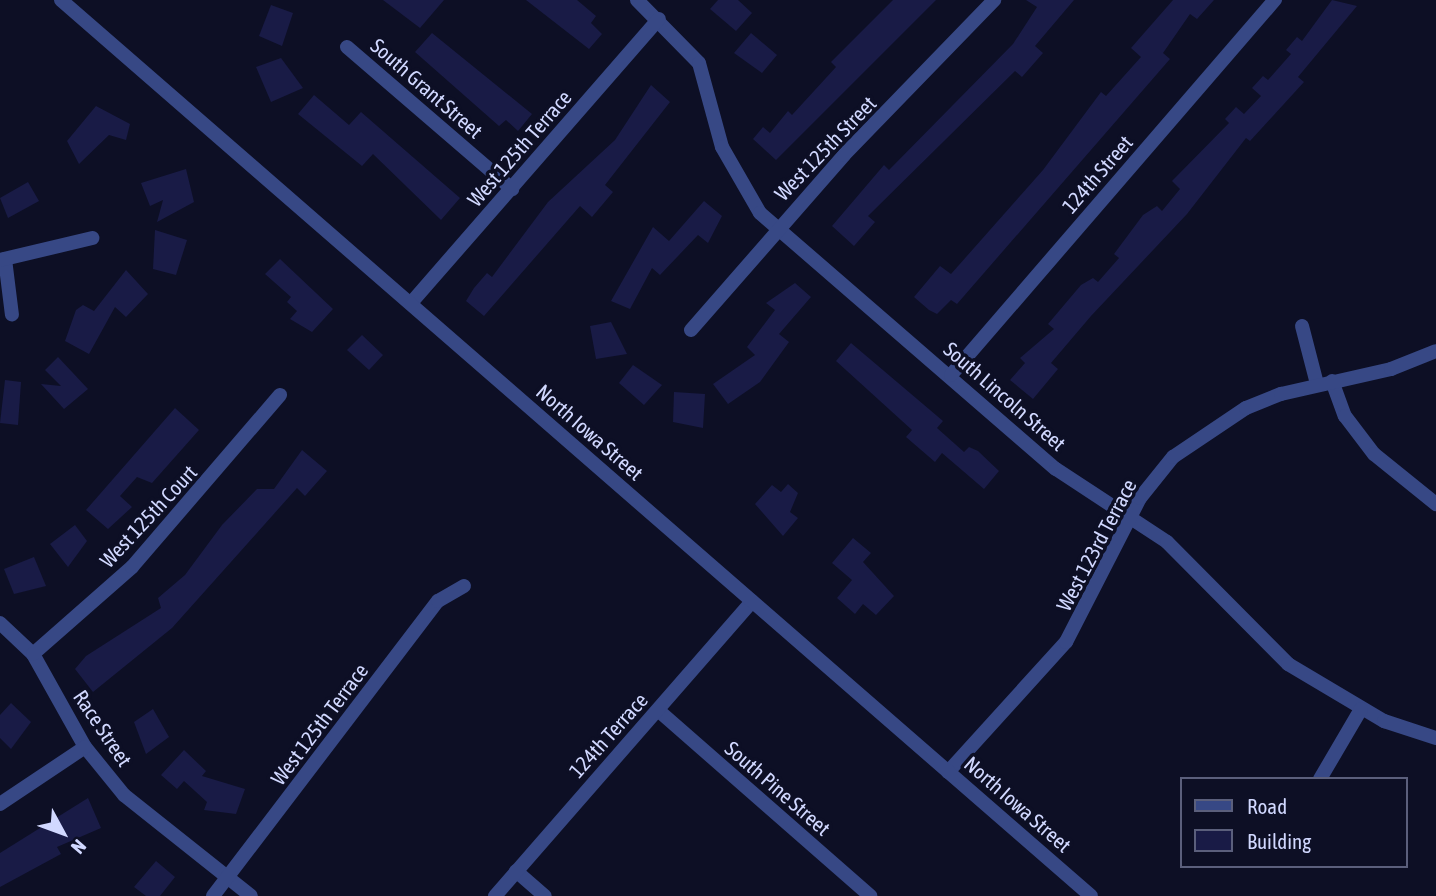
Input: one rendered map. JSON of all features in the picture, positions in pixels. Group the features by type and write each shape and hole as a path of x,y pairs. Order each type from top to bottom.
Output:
{"street":[{"name":"North Iowa Street","path":"61,0 1091,896"},
{"name":"South Lincoln Street","path":"637,0 659,19 699,63 732,171 778,228 951,375 1056,469 1130,515 1185,557 1256,639 1361,709 1436,738"},
{"name":"West 125th Street","path":"691,330 778,228 994,0"},
{"name":"124th Street","path":"951,375 1275,0"},
{"name":"West 125th Terrace","path":"411,303 659,19"},
{"name":"South Grant Street","path":"347,47 512,189"},
{"path":"12,315 2,259 92,238"},
{"path":"1302,326 1325,383 1345,416 1374,454 1436,504"},
{"name":"West 123rd Terrace","path":"948,772 1066,642 1130,515 1173,457 1247,408 1436,351"},
{"name":"West 125th Court","path":"33,654 132,568 280,395"},
{"name":"West 125th Terrace","path":"213,896 439,601 464,586"},
{"name":"124th Terrace","path":"495,896 659,711 752,601"},
{"name":"Race Street","path":"0,622 33,654 85,747 124,795 251,896"},
{"path":"1321,777 1361,709"},
{"name":"South Pine Street","path":"659,711 870,896"},
{"path":"0,804 85,747"},
{"path":"516,871 545,896"}],"building":[{"path":"383,0 444,0 420,28"},
{"path":"526,0 577,0 596,16 591,23 602,34 589,49"},
{"path":"718,0 738,0 752,13 736,31 710,9"},
{"path":"893,0 936,0 776,160 753,139 763,127 770,133 788,111 792,115 836,67 831,62"},
{"path":"1026,0 1074,0 1035,46 1043,53 1022,77 1015,71 868,216 875,222 854,246 832,226 884,165 889,170 1013,44 1037,7"},
{"path":"1173,0 1214,0 1197,19 1190,14 1163,53 1170,59 957,304 951,300 937,314 929,310 914,297 940,266 951,274 1043,170 1101,92 1106,96 1141,57 1131,48"},
{"path":"1332,0 1357,6 1298,77 1304,82 1250,141 1246,138 1187,214 1091,316 1051,363 1058,369 1033,399 1010,380 1025,363 1020,358 1054,329 1048,324 1081,285 1093,278 1098,282 1119,258 1114,254 1143,215 1157,206 1162,211 1180,189 1172,181 1229,123 1225,119 1236,107 1244,114 1261,96 1252,88 1263,76 1268,80 1291,54 1286,50 1297,37 1302,41"},
{"path":"271,5 293,13 282,46 259,36"},
{"path":"432,33 532,114 518,131 506,120 499,126 415,52"},
{"path":"751,33 777,55 762,73 734,53"},
{"path":"281,58 303,88 271,102 256,67"},
{"path":"651,85 670,102 605,185 613,192 592,217 580,206 484,316 466,301 474,288 487,273 492,277 548,202 615,140"},
{"path":"314,95 349,125 361,112 460,198 441,220 373,154 362,166 298,114"},
{"path":"96,106 130,124 126,140 109,135 79,164 67,141"},
{"path":"186,169 194,202 157,222 163,200 150,206 141,183"},
{"path":"28,182 39,201 8,218 0,198"},
{"path":"704,201 722,216 708,243 698,235 660,275 652,268 630,309 611,301 653,227 669,241"},
{"path":"155,230 187,240 176,275 153,269"},
{"path":"280,259 333,309 312,332 290,319 297,311 287,302 291,297 265,274"},
{"path":"126,270 148,294 126,317 115,307 89,354 65,341 76,310 83,305 94,311"},
{"path":"795,283 811,297 779,334 789,342 760,382 728,404 713,384 755,355 747,347 775,310 766,303"},
{"path":"611,322 627,354 596,359 590,326"},
{"path":"362,335 383,355 369,370 347,350"},
{"path":"851,343 943,421 937,428 964,452 969,447 978,451 999,471 984,489 942,453 935,462 906,437 912,430 836,361"},
{"path":"58,357 88,389 64,409 41,384 61,386 45,370"},
{"path":"633,365 662,385 644,405 619,383"},
{"path":"5,380 21,382 18,425 0,423"},
{"path":"674,392 705,394 703,428 673,422"},
{"path":"175,408 199,430 152,483 137,477 120,496 132,507 108,529 86,510"},
{"path":"302,450 327,471 305,496 297,488 172,628 93,692 75,669 86,656 161,608 158,598 185,575 222,525 257,489 274,489"},
{"path":"788,484 798,493 790,512 798,518 783,536 755,504 772,485 781,492"},
{"path":"75,525 87,541 68,567 50,544"},
{"path":"853,538 871,553 863,562 894,596 876,615 863,604 855,614 837,598 852,580 832,563"},
{"path":"34,557 46,586 14,594 4,569"},
{"path":"11,703 31,722 11,749 0,738 0,715"},
{"path":"153,709 169,737 146,754 134,722"},
{"path":"184,750 206,771 202,776 245,789 236,814 204,810 207,802 184,781 177,789 161,775"},
{"path":"88,798 101,828 57,847 61,854 0,887 0,853"},
{"path":"156,861 175,877 160,896 146,896 134,887"}]}
